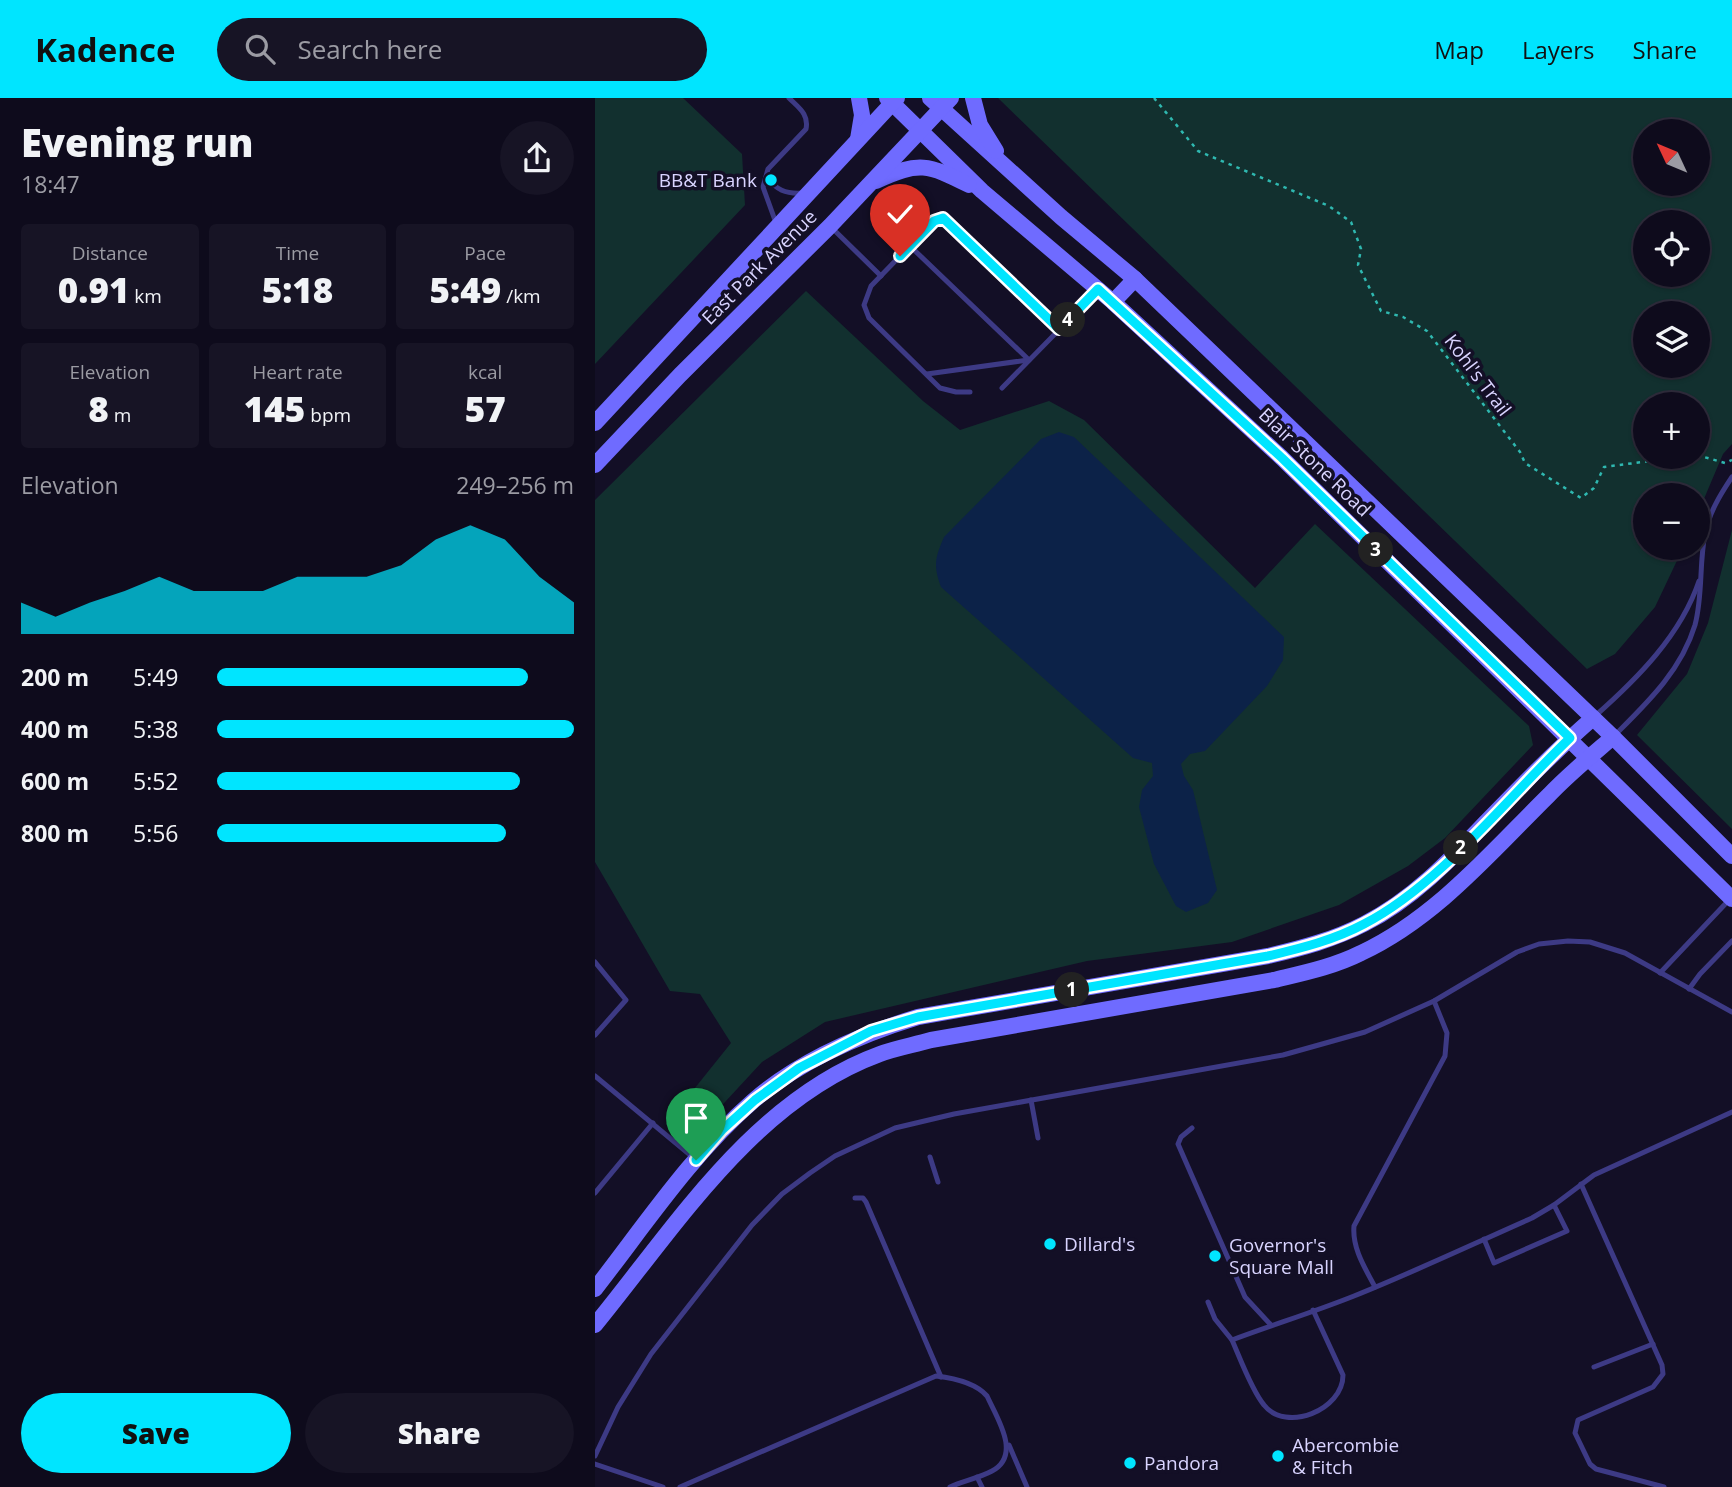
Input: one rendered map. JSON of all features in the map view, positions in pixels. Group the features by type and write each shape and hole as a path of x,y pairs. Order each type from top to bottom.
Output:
{"main road":[{"path":"858,139 862,115 859,98"},
{"path":"973,98 980,125 1005,166"},
{"name":"East Park Avenue","path":"595,423 892,100"},
{"name":"Blair Stone Road","path":"892,100 984,192 1113,302 1282,458 1732,898"},
{"name":"East Park Avenue","path":"595,465 680,375 830,226 920,130 941,101"},
{"name":"Blair Stone Road","path":"941,101 1005,166 1135,279 1613,737 1732,856"},
{"path":"867,185 897,171 928,167 984,192"},
{"path":"1113,302 1135,279"},
{"path":"595,1289 722,1130 755,1100 799,1068 871,1031 918,1017 1291,951 1321,943 1354,929 1396,904 1447,863 1593,718"},
{"path":"595,1325 715,1176 752,1135 792,1101 837,1074 880,1054 931,1040 1295,975 1359,954 1391,938 1419,918 1465,878 1613,737"},
{"path":"1291,951 1295,975"},
{"path":"696,1160 715,1176"}],"lane":[{"path":"777,225 763,187 768,169 806,129 806,114 789,98"},
{"path":"766,177 783,192 807,193"},
{"path":"970,392 956,392 940,387 869,318 864,304 871,286 934,221 943,218 1059,329"},
{"path":"830,226 881,276"},
{"path":"910,246 1029,360"},
{"path":"1002,388 1098,289"},
{"path":"927,374 1029,360"},
{"path":"1613,737 1655,694 1685,649 1699,605 1705,534 1710,515 1732,477"},
{"path":"1593,718 1636,678 1675,629 1693,598 1701,575"},
{"path":"1660,973 1732,898"},
{"path":"595,1456 618,1407 651,1354 753,1226 782,1194 835,1156 895,1128 954,1114 1283,1055 1365,1032 1434,1001 1517,952 1539,944 1568,941 1590,943 1625,953 1732,1012"},
{"path":"1689,989 1732,941"},
{"path":"595,962 626,1000 595,1035"},
{"path":"1375,1287 1359,1255 1354,1235 1355,1226 1445,1056 1447,1033 1434,1001"},
{"path":"595,1076 696,1160"},
{"path":"1031,1100 1038,1138"},
{"path":"1232,1340 1375,1287 1532,1218 1607,1168 1732,1112"},
{"path":"595,1193 653,1123"},
{"path":"1192,1128 1181,1137 1178,1144 1245,1297 1271,1325"},
{"path":"930,1157 938,1182"},
{"path":"1581,1184 1653,1344 1663,1374 1658,1384 1584,1417 1574,1428 1586,1458 1596,1469 1664,1487"},
{"path":"855,1198 863,1198 866,1202 941,1377"},
{"path":"1484,1239 1494,1263 1567,1231 1555,1205"},
{"path":"1208,1302 1215,1319 1232,1340 1263,1405 1274,1414 1293,1417 1312,1415 1335,1398 1343,1383 1343,1375 1313,1310"},
{"path":"1594,1367 1653,1344"},
{"path":"680,1487 922,1380 941,1377 966,1383 987,1396 1027,1487"},
{"path":"950,1487 999,1466 1007,1454 1007,1441"},
{"path":"595,1464 663,1487"},
{"path":"977,1476 982,1487"}],"path":[{"name":"Kohl's Trail","path":"1154,98 1198,151 1329,206 1350,222 1361,248 1358,265 1381,311 1403,317 1427,331 1520,452 1525,463 1581,498 1594,488 1604,467 1633,463"},
{"path":"1710,459 1725,463 1732,460"}],"green space":[{"path":"595,98 683,98 742,154 745,205 595,364"},
{"path":"998,98 1732,98 1732,444 1723,454 1710,485 1633,483 1633,560 1677,560 1655,607 1615,654 1587,669"},
{"path":"806,291 923,401 960,430 1049,401 1084,420 1255,588 1315,524 1529,726 1533,745 1445,838 1408,866 1339,905 1232,942 1087,961 825,1022 762,1062 689,1141 666,1124 731,1043 700,994 670,991 595,862 595,500"},
{"path":"1732,530 1732,829 1637,735 1687,674 1708,623"}],"water":[{"path":"1059,432 1074,437 1284,637 1283,660 1267,686 1205,751 1190,754 1181,764 1184,776 1193,790 1217,890 1208,903 1186,912 1176,906 1154,864 1139,807 1142,790 1153,776 1152,763 1133,758 941,587 938,579 936,562 944,537 1041,439"}],"place":[{"name":"BB&T Bank","path":"771,180"},
{"name":"Dillard's","path":"1050,1244"},
{"name":"Governor's Square Mall","path":"1215,1256"},
{"name":"Abercombie & Fitch","path":"1278,1456"},
{"name":"Pandora","path":"1130,1463"}],"route":[{"path":"696,1160 722,1130 755,1100 799,1068 871,1031 918,1017 1268,956 1321,943 1365,924 1396,904 1447,863 1570,738 1282,458 1098,289 1059,329 943,218 934,221 900,256"}]}
